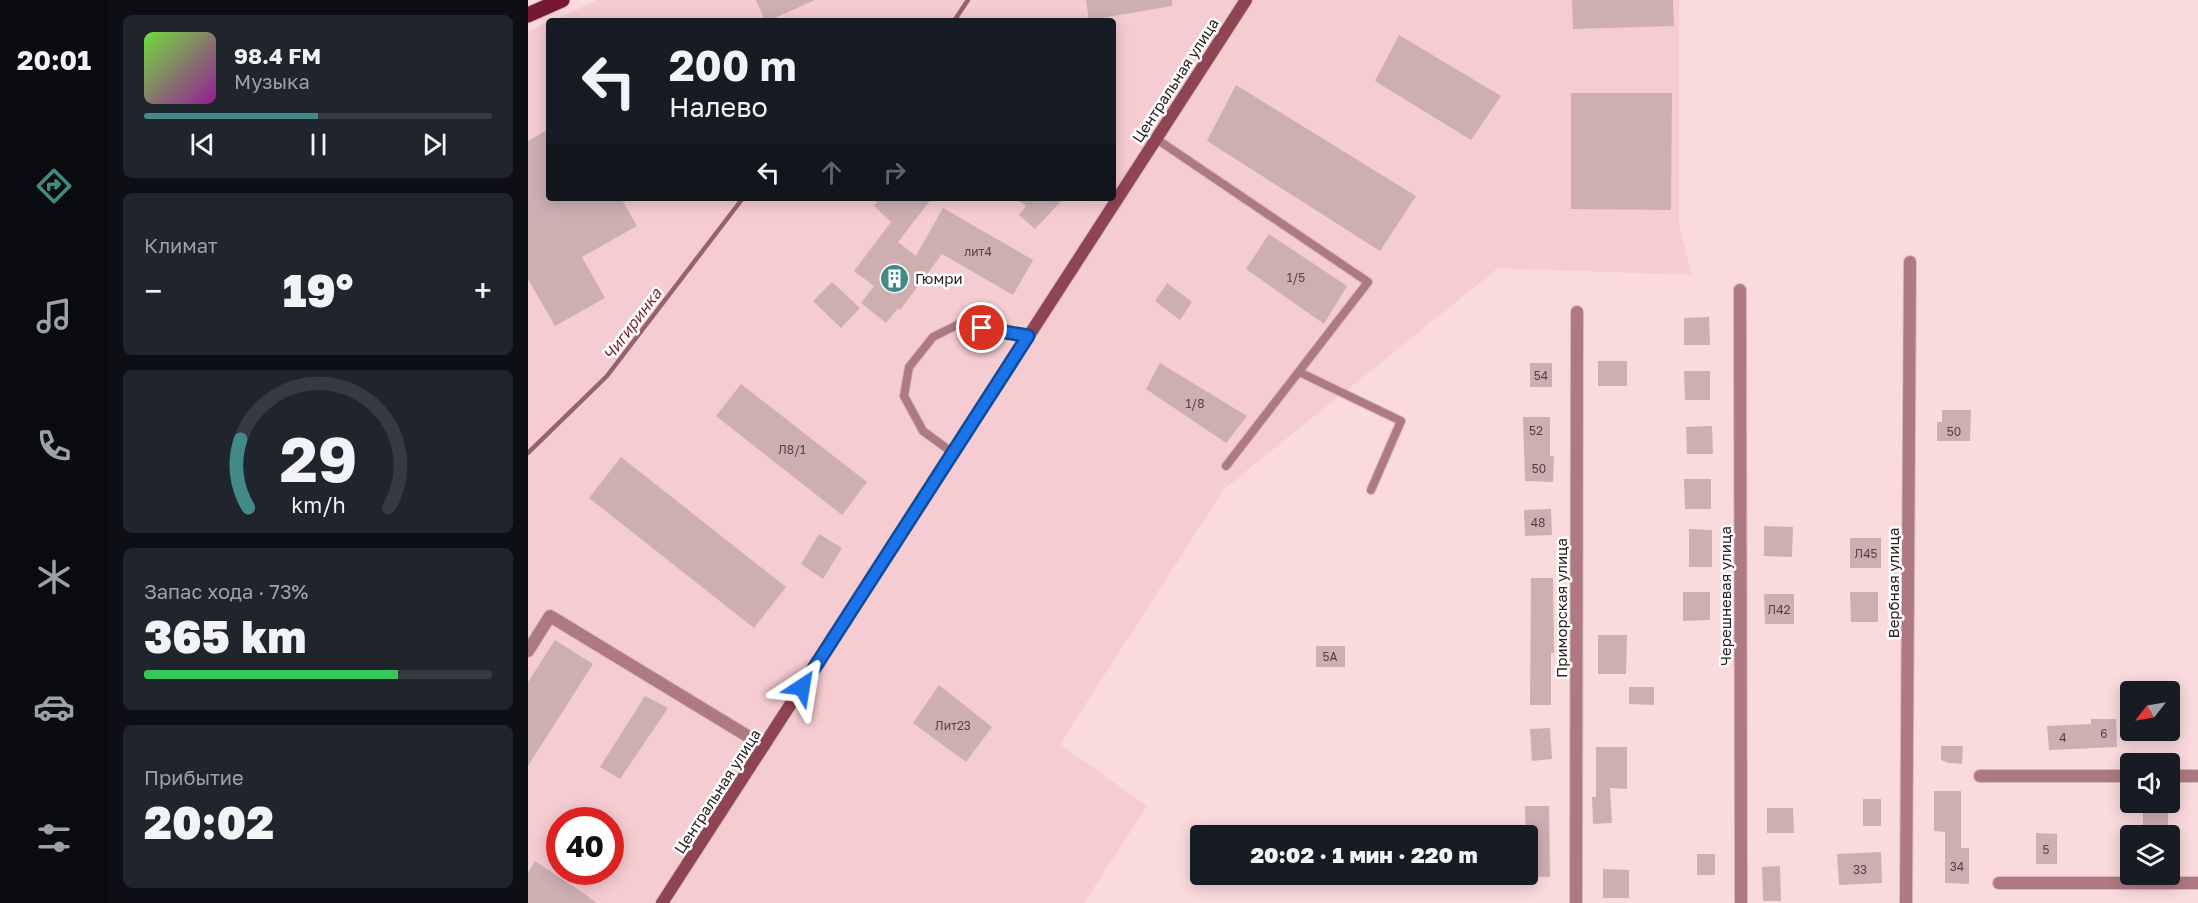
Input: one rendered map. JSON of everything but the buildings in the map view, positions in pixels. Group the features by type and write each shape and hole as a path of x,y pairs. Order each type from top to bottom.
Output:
{"main road":[{"path":"528,15 562,0"}],"street":[{"name":"Центральная улица","path":"1116,199 1246,0"},
{"name":"Центральная улица","path":"663,903 1115,201"},
{"name":"Вербная улица","path":"1906,903 1910,262"},
{"name":"Черешневая улица","path":"1740,290 1741,903"},
{"name":"Приморская улица","path":"1575,903 1577,312"},
{"path":"528,651 550,616 764,746"},
{"path":"1980,776 2120,776"},
{"path":"2180,776 2198,776"},
{"path":"1999,883 2198,883"}],"lane":[{"path":"1155,138 1368,282 1226,466"},
{"path":"953,453 923,431 904,396 909,367 933,337 959,324 1028,336"},
{"path":"1299,372 1401,421 1371,490"}],"shaded area":[{"path":"598,0 1679,0 1679,224 1692,275 1498,268 1224,489 1060,744 1147,806 1084,903 528,903 528,31 546,23 546,201 1116,201 1116,18 558,18"}],"waterway":[{"name":"Чигиринка","path":"956,18 968,0"},
{"name":"Чигиринка","path":"528,453 607,376 741,201"}],"place":[{"name":"Гюмри","path":"894,278"}],"route":[{"path":"802,687 1028,336 982,328"}]}
